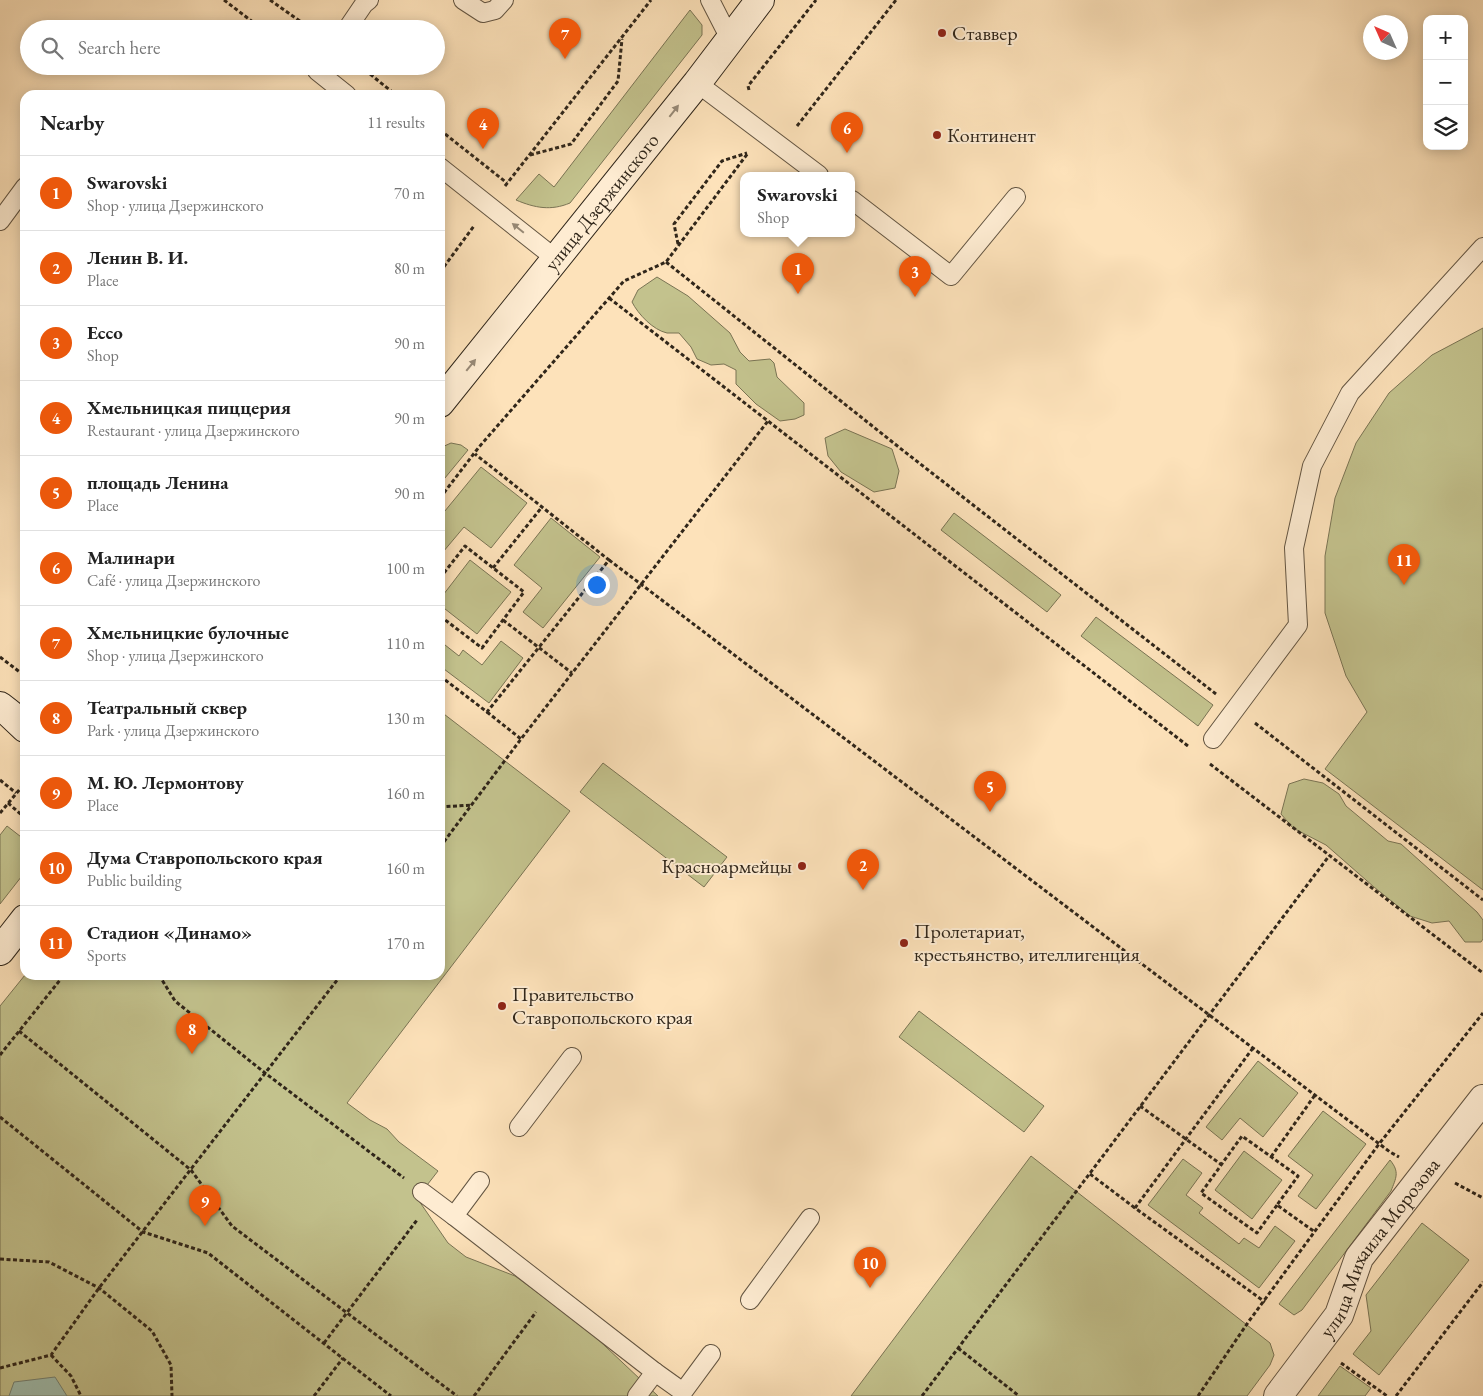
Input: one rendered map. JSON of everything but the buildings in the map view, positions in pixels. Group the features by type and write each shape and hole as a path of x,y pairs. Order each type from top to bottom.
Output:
{"main road":[{"name":"улица Дзержинского","path":"445,397 697,83 760,0"},
{"path":"0,951 20,925"},
{"name":"улица Михаила Морозова","path":"1278,1396 1339,1316 1358,1258 1483,1099"}],"lane":[{"path":"353,20 369,0"},
{"path":"463,0 483,13 495,10 504,0"},
{"path":"710,0 730,39"},
{"path":"325,75 342,90"},
{"path":"697,83 815,172"},
{"path":"445,171 556,259"},
{"path":"0,221 20,194"},
{"path":"855,202 951,276 1016,197"},
{"path":"1213,739 1298,625 1294,548 1312,466 1350,394 1483,247"},
{"path":"519,1127 572,1057"},
{"path":"454,1216 480,1181"},
{"path":"427,1196 683,1392 711,1354"},
{"path":"750,1300 810,1218"},
{"path":"637,1396 655,1372"}],"path":[{"path":"224,0 230,2 251,20"},
{"path":"270,0 298,20"},
{"path":"445,265 507,183 651,0"},
{"path":"764,133 748,86 816,0"},
{"path":"781,146 896,0"},
{"path":"529,155 571,144 618,81 622,38"},
{"path":"371,75 390,90"},
{"path":"445,134 507,183"},
{"path":"445,492 474,454 624,281 666,262 679,245 749,152 722,161 674,224 679,245"},
{"path":"666,262 905,452 1483,900"},
{"path":"609,298 1193,751"},
{"path":"445,840 521,739 768,421"},
{"path":"474,454 609,560 1397,1156"},
{"path":"493,568 542,507"},
{"path":"445,569 465,546 524,592 482,648 445,620"},
{"path":"487,712 609,560"},
{"path":"503,620 572,674"},
{"path":"0,657 20,672"},
{"path":"445,680 521,739"},
{"path":"1209,763 1483,973"},
{"path":"0,780 16,793"},
{"path":"0,813 20,789"},
{"path":"8,804 20,814"},
{"path":"445,807 472,805"},
{"path":"922,1396 1330,856"},
{"path":"0,1055 60,980"},
{"path":"162,980 175,1001 265,1073 427,1196 324,1344"},
{"path":"0,1368 51,1355 99,1288 337,980"},
{"path":"1198,1396 1379,1144 1483,1012"},
{"path":"19,1031 191,1170 232,1226 457,1396"},
{"path":"1135,1208 1253,1048"},
{"path":"1271,1157 1315,1095"},
{"path":"1140,1106 1222,1165"},
{"path":"0,1117 143,1232 208,1253 391,1396"},
{"path":"1242,1136 1271,1157 1298,1176 1257,1233 1201,1193 1242,1136"},
{"path":"1090,1174 1265,1302"},
{"path":"1277,1206 1315,1232"},
{"path":"0,1259 49,1262 99,1288 152,1331 171,1365 172,1396"},
{"path":"1396,1396 1483,1282"},
{"path":"474,1396 552,1292"},
{"path":"1316,1345 1386,1396"},
{"path":"958,1348 1019,1396"},
{"path":"51,1355 71,1376 81,1396"},
{"path":"314,1396 343,1358"},
{"path":"446,1396 450,1391"}],"shaded area":[{"path":"690,10 702,25 702,35 570,203 543,208 516,200 539,174 554,187"},
{"path":"657,277 688,296 730,333 740,352 749,361 770,359 774,363 777,377 804,403 804,415 795,419 780,421 756,404 736,384 736,370 724,364 711,365 697,359 691,347 679,333 667,333 656,329 646,321 632,302 638,290"},
{"path":"1483,328 1483,890 1325,769 1367,712 1346,676 1325,613 1325,556 1335,498 1356,443 1389,393 1432,355"},
{"path":"845,429 892,449 899,471 895,488 874,492 841,472 828,456 825,438"},
{"path":"451,443 461,445 468,450 445,478 445,446"},
{"path":"481,467 527,503 491,548 464,527 445,550 445,511"},
{"path":"954,513 1061,595 1047,612 941,530"},
{"path":"551,518 600,557 543,628 523,612 542,588 514,565"},
{"path":"470,560 511,592 477,634 445,609 445,592"},
{"path":"1096,617 1213,705 1198,726 1081,636"},
{"path":"501,641 523,658 489,703 445,670 445,645 459,656 463,650 482,665"},
{"path":"445,715 570,811 445,975"},
{"path":"603,763 727,857 704,887 580,792"},
{"path":"1304,779 1323,783 1339,794 1346,806 1388,841 1401,844 1477,912 1483,920 1483,939 1481,942 1465,942 1449,921 1432,923 1410,916 1326,845 1293,828 1281,814 1289,784"},
{"path":"7,826 20,836 20,878 0,904 0,835"},
{"path":"21,980 441,980 347,1103 370,1120 387,1129 399,1142 438,1171 417,1198 448,1243 466,1257 515,1276 588,1330 658,1396 0,1396 0,1006"},
{"path":"919,1011 1044,1106 1024,1132 899,1037"},
{"path":"1258,1061 1298,1093 1263,1137 1240,1118 1222,1140 1206,1127"},
{"path":"1323,1111 1366,1144 1316,1209 1298,1196 1313,1175 1288,1156"},
{"path":"1244,1151 1282,1180 1252,1219 1215,1190"},
{"path":"1031,1156 1270,1343 1274,1355 1270,1365 1247,1396 851,1396"},
{"path":"1183,1159 1202,1173 1186,1195 1203,1208 1199,1213 1239,1244 1244,1238 1259,1248 1275,1226 1295,1241 1259,1288 1148,1205"},
{"path":"1390,1160 1396,1172 1396,1179 1391,1191 1302,1310 1294,1315 1279,1304"},
{"path":"1422,1223 1469,1260 1379,1375 1353,1354 1371,1331 1366,1295"},
{"path":"1340,1366 1371,1388 1365,1396 1318,1396"},
{"path":"55,1377 67,1396 9,1396 14,1382"}],"place":[{"name":"Ставвер","path":"942,33"},
{"name":"Хмельницкие булочные","path":"565,59"},
{"name":"Континент","path":"937,135"},
{"name":"Хмельницкая пиццерия","path":"483,149"},
{"name":"Малинари","path":"847,153"},
{"name":"Swarovski","path":"798,294"},
{"name":"Ecco","path":"915,297"},
{"name":"Стадион «Динамо»","path":"1404,585"},
{"name":"площадь Ленина","path":"990,812"},
{"name":"Красноармейцы","path":"802,866"},
{"name":"Ленин В. И.","path":"863,890"},
{"name":"Пролетариат, крестьянство, ителлигенция","path":"904,943"},
{"name":"Правительство Ставропольского края","path":"502,1006"},
{"name":"Театральный сквер","path":"192,1054"},
{"name":"М. Ю. Лермонтову","path":"205,1226"},
{"name":"Дума Ставропольского края","path":"870,1288"}]}
